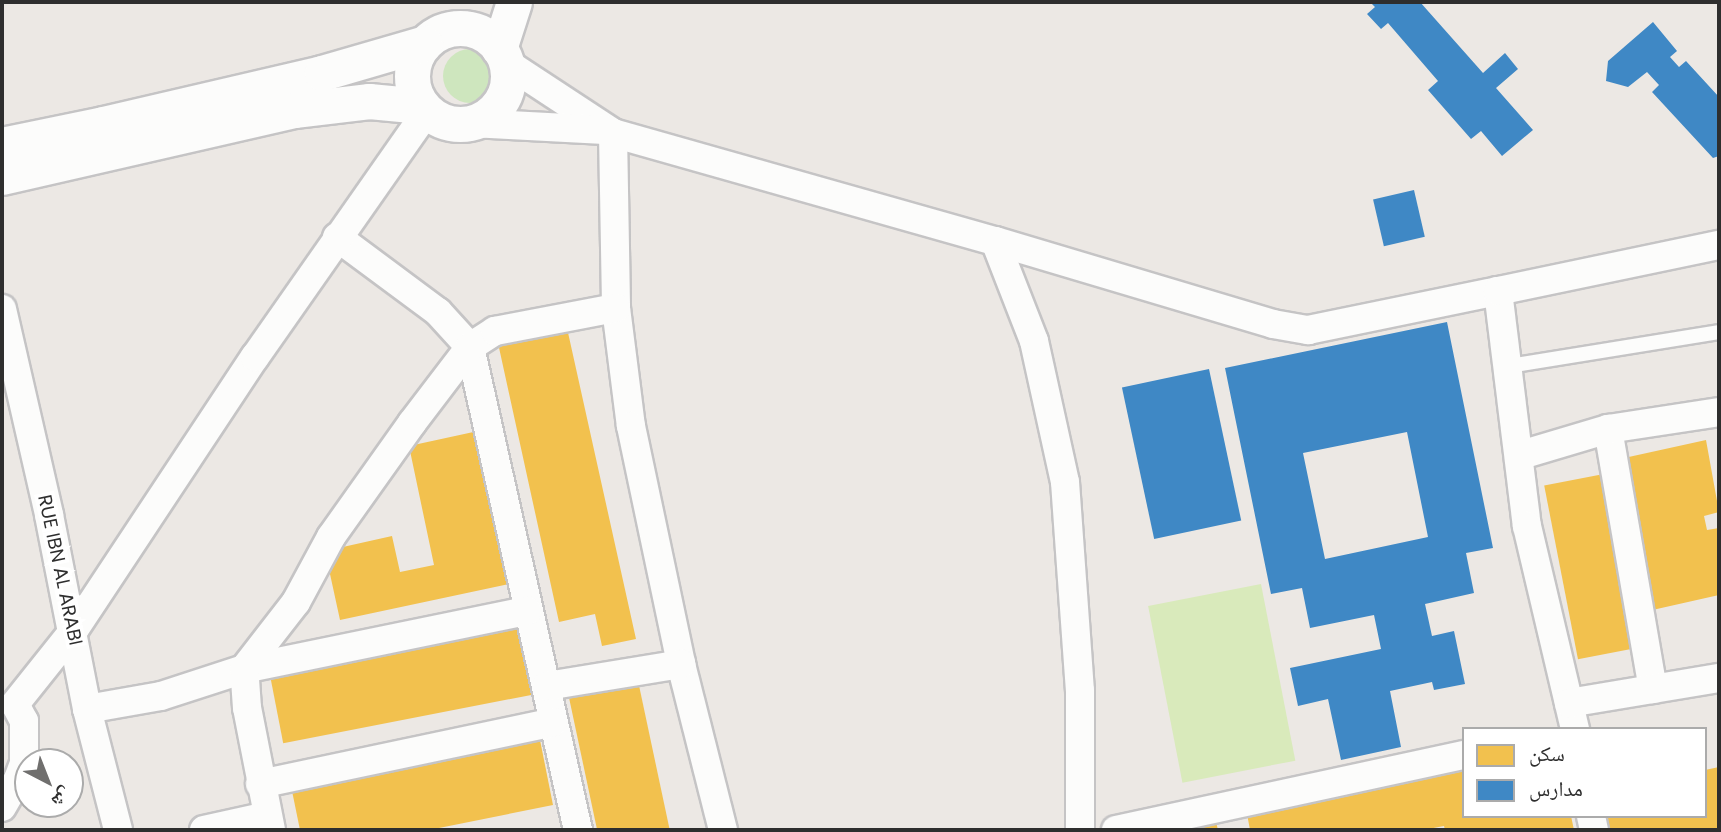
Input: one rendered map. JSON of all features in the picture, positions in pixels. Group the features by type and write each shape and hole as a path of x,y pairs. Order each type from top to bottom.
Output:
{"street":[{"path":"424,108 413,86 412,74 418,52 471,2"},
{"path":"471,122 485,116 497,106 508,77 502,55 514,2"},
{"path":"2,145 322,73 436,37 475,31 502,55 609,132"},
{"path":"2,177 294,110 369,101 424,108 443,121 609,132 995,241 1250,318 1308,330 1719,246"},
{"path":"2,807 24,763 24,721 8,704 74,630 424,108"},
{"path":"609,132 615,308 631,426 681,664 723,830"},
{"path":"337,237 438,312 470,347 577,830"},
{"path":"995,241 1034,341 1065,482 1080,691 1080,830"},
{"path":"1498,291 1521,455 1527,526 1572,716 1653,689 1719,678"},
{"path":"204,830 269,823 247,709 244,669 296,602 314,565 337,529 470,347 495,331 615,308"},
{"name":"RUE IBN AL ARABI","path":"2,309 5,346 74,630 87,709 118,830"},
{"path":"1521,455 1608,429 1719,412"},
{"path":"1608,429 1653,689"},
{"path":"87,709 161,696 244,669 527,611"},
{"path":"547,687 681,664"},
{"path":"260,784 553,722"},
{"path":"1116,830 1223,819 1462,756"}],"lane":[{"path":"1509,366 1719,332"}],"green space":[{"path":"470,49 489,57 497,76 489,95 470,103 451,95 443,76 451,57"},
{"path":"1261,584 1295,761 1182,783 1148,606"}],"building: سكن":[{"path":"567,328 636,639 602,646 595,614 559,622 498,343"},
{"path":"478,431 509,584 340,620 325,551 392,536 400,572 434,565 409,446"},
{"path":"1706,440 1719,512 1704,516 1707,530 1719,528 1719,595 1648,611 1615,460"},
{"path":"1609,473 1643,647 1578,659 1544,486"},
{"path":"519,625 533,695 283,743 270,673"},
{"path":"637,676 670,830 597,830 568,691"},
{"path":"539,735 553,805 429,830 300,830 291,786"},
{"path":"1462,757 1462,818 1571,818 1574,830 1445,830 1444,826 1423,830 1250,830 1245,803"},
{"path":"1719,767 1719,830 1608,830 1606,818 1707,818 1707,770"},
{"path":"1213,810 1218,830 1153,830"}],"building: مدارس":[{"path":"1370,2 1420,2 1483,73 1505,53 1518,69 1496,88 1533,130 1502,156 1481,131 1471,139 1428,90 1438,81 1388,23 1381,29 1367,14 1375,7"},
{"path":"1653,22 1677,51 1670,57 1679,67 1686,61 1719,97 1719,156 1713,158 1652,92 1659,85 1647,72 1628,87 1606,81 1608,61"},
{"path":"1414,190 1425,237 1384,246 1373,199"},
{"path":"1447,322 1493,548 1466,553 1474,593 1425,604 1432,636 1454,631 1465,684 1434,690 1432,682 1390,691 1401,747 1341,760 1328,699 1298,706 1290,668 1381,649 1374,615 1310,628 1302,588 1271,594 1225,368","holes":["1407,432 1428,537 1325,559 1303,453"]},
{"path":"1209,369 1241,521 1154,539 1122,388"}]}
